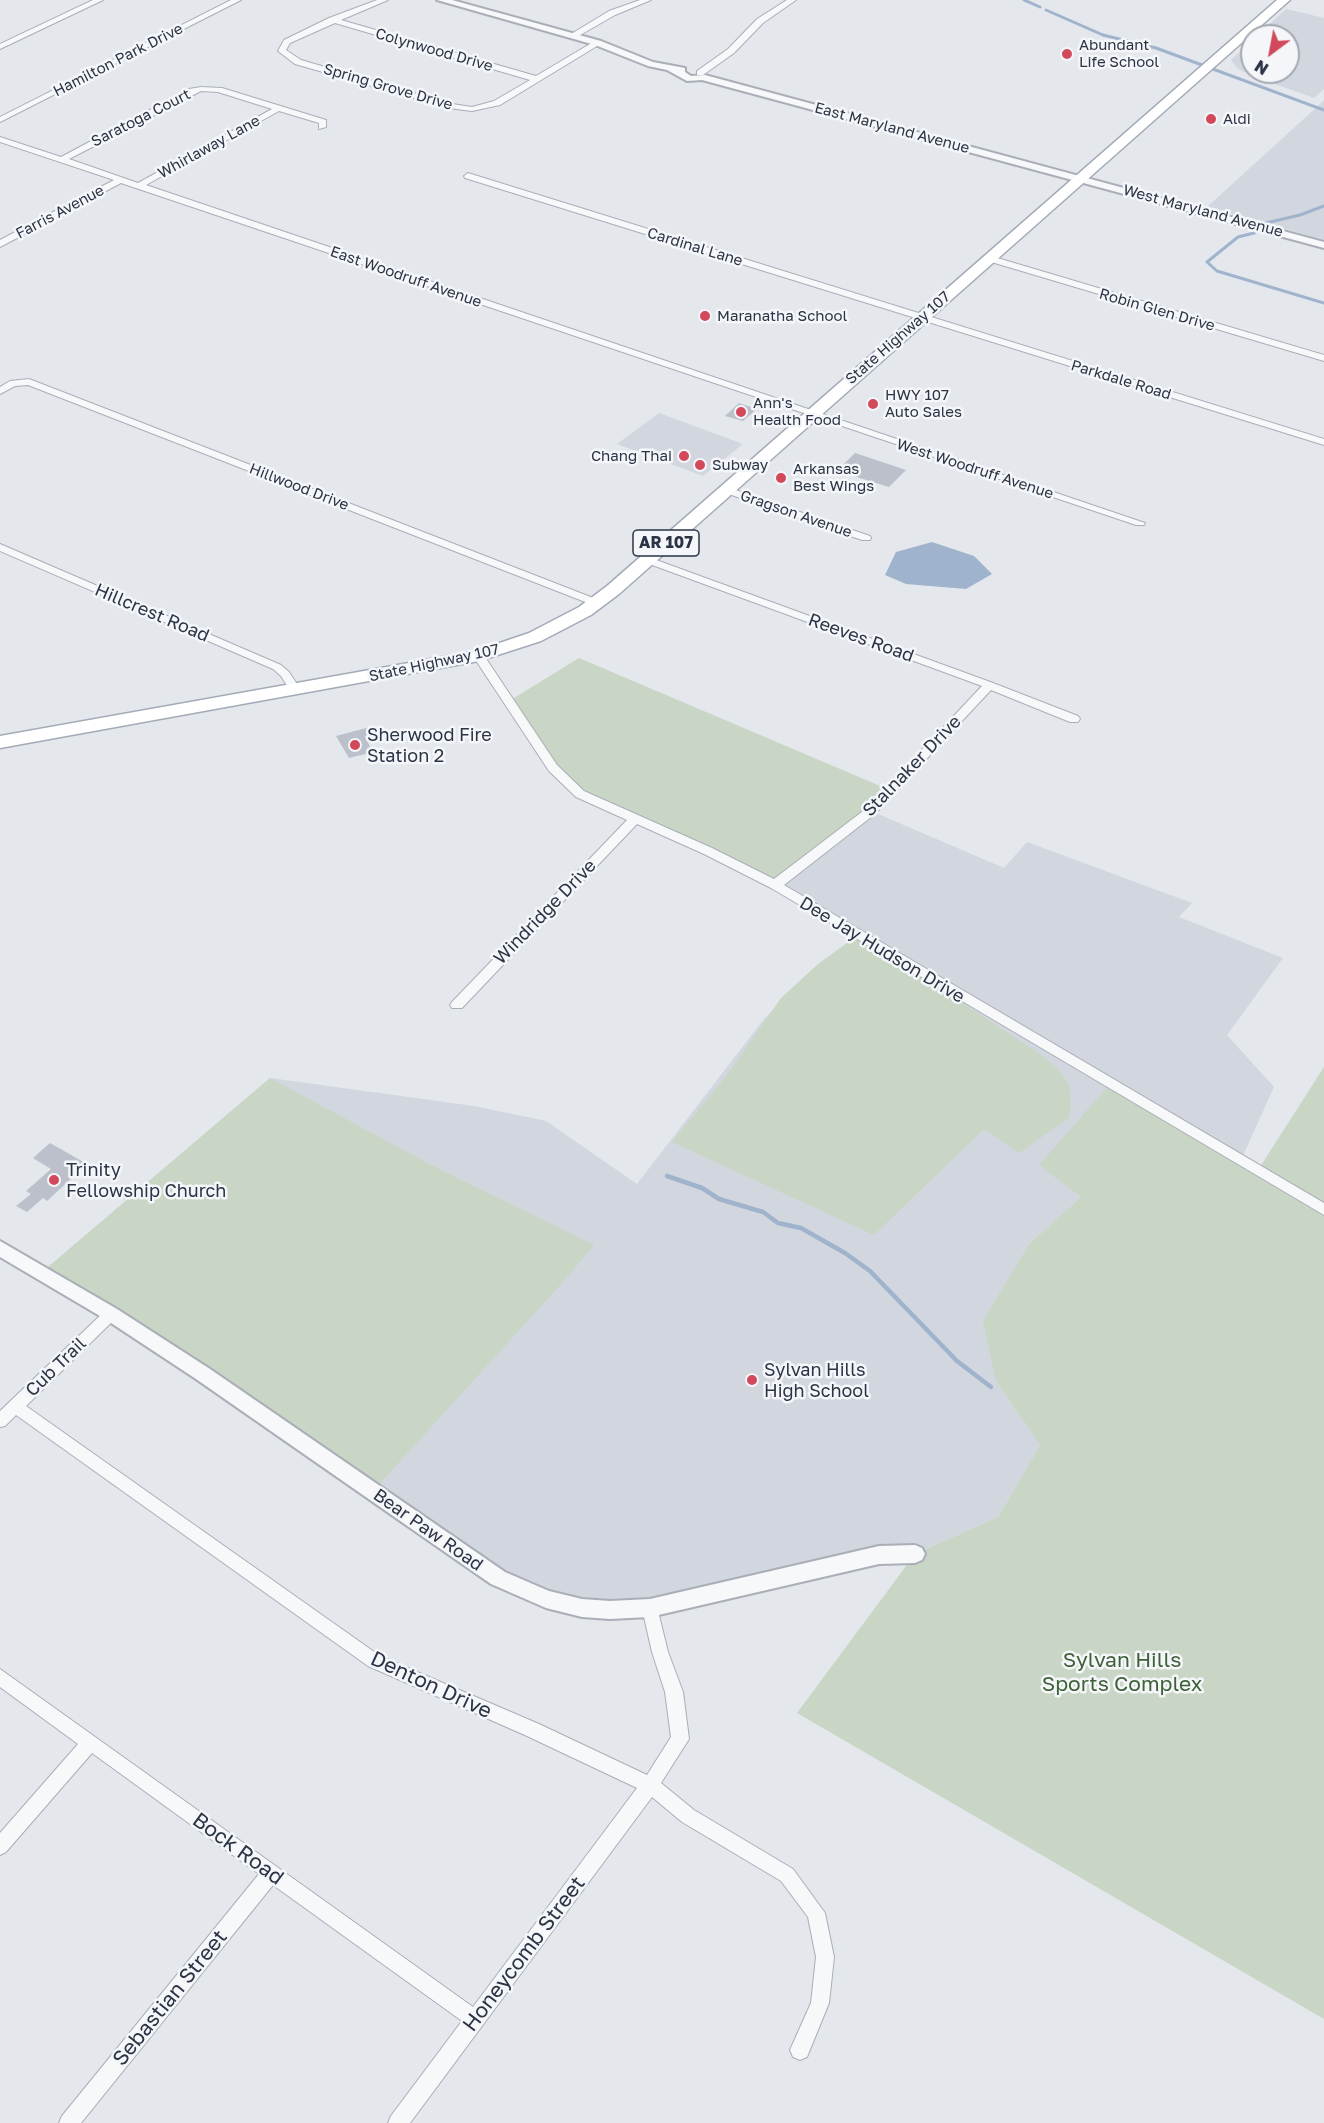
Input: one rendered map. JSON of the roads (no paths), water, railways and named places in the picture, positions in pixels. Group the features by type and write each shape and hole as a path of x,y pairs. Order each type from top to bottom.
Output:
{"main road":[{"name":"State Highway 107","path":"0,742 479,656 535,637 597,603 1284,0"}],"street":[{"path":"0,47 99,0"},
{"name":"Hamilton Park Drive","path":"0,120 237,0"},
{"name":"Spring Grove Drive","path":"384,0 332,20 287,42 282,51 298,62 463,108 490,106 598,43"},
{"name":"East Maryland Avenue","path":"442,0 598,43 671,69 1082,178"},
{"path":"572,36 612,13 647,0"},
{"path":"695,75 731,51 760,21 792,0"},
{"name":"Colynwood Drive","path":"332,20 536,79"},
{"name":"Saratoga Court","path":"61,160 192,91 219,90 323,122 322,127"},
{"name":"Whirlaway Lane","path":"139,186 279,108"},
{"name":"East Woodruff Avenue","path":"0,139 811,414"},
{"name":"Cardinal Lane","path":"468,176 921,318"},
{"name":"West Maryland Avenue","path":"1082,178 1324,245"},
{"name":"Farris Avenue","path":"0,244 120,180"},
{"name":"Robin Glen Drive","path":"991,258 1324,358"},
{"name":"Parkdale Road","path":"921,318 1322,442"},
{"name":"Hillwood Drive","path":"0,391 18,382 28,382 597,603"},
{"name":"West Woodruff Avenue","path":"811,414 1140,523"},
{"name":"Gragson Avenue","path":"727,490 866,538"},
{"name":"Hillcrest Road","path":"0,547 277,667 285,674 294,690"},
{"name":"Reeves Road","path":"648,560 1074,719"},
{"name":"Dee Jay Hudson Drive","path":"479,656 552,768 580,794 708,851 775,885 1324,1210"},
{"name":"Stalnaker Drive","path":"775,885 871,811 989,686"},
{"name":"Windridge Drive","path":"457,1005 634,820"},
{"name":"Bear Paw Road","path":"0,1248 111,1314 498,1578 546,1599 582,1608 610,1610 650,1608 879,1555 915,1554"},
{"name":"Cub Trail","path":"0,1421 111,1314"},
{"name":"Denton Drive","path":"15,1407 374,1661 650,1785 687,1816 787,1875 816,1912 825,1957 820,2003 800,2050"},
{"path":"650,1608 660,1652 674,1692 680,1739 650,1785"},
{"name":"Bock Road","path":"0,1677 476,2020"},
{"path":"0,1846 90,1743"},
{"name":"Honeycomb Street","path":"398,2123 650,1785"},
{"name":"Sebastian Street","path":"69,2123 271,1873"}],"water":[{"path":"932,542 974,556 992,574 966,589 906,584 885,575 896,552"}],"waterway":[{"path":"1024,0 1040,7"},
{"path":"1046,10 1103,35 1156,48 1324,110"},
{"path":"1324,206 1300,215 1266,223 1254,233 1238,237 1207,262 1217,271 1324,303"},
{"path":"667,1176 702,1188 719,1199 763,1212 778,1223 801,1228 845,1253 870,1271 957,1361 991,1387"}],"place":[{"name":"Abundant Life School","path":"1067,54"},
{"name":"Aldi","path":"1211,119"},
{"name":"Maranatha School","path":"705,316"},
{"name":"HWY 107 Auto Sales","path":"873,404"},
{"name":"Ann's Health Food","path":"741,412"},
{"name":"Chang Thai","path":"684,456"},
{"name":"Subway","path":"700,465"},
{"name":"Arkansas Best Wings","path":"781,478"},
{"name":"Sherwood Fire Station 2","path":"355,745"},
{"name":"Trinity Fellowship Church","path":"54,1180"},
{"name":"Sylvan Hills High School","path":"752,1380"}],"park label":[{"name":"Sylvan Hills Sports Complex","path":"1122,1672"}]}
